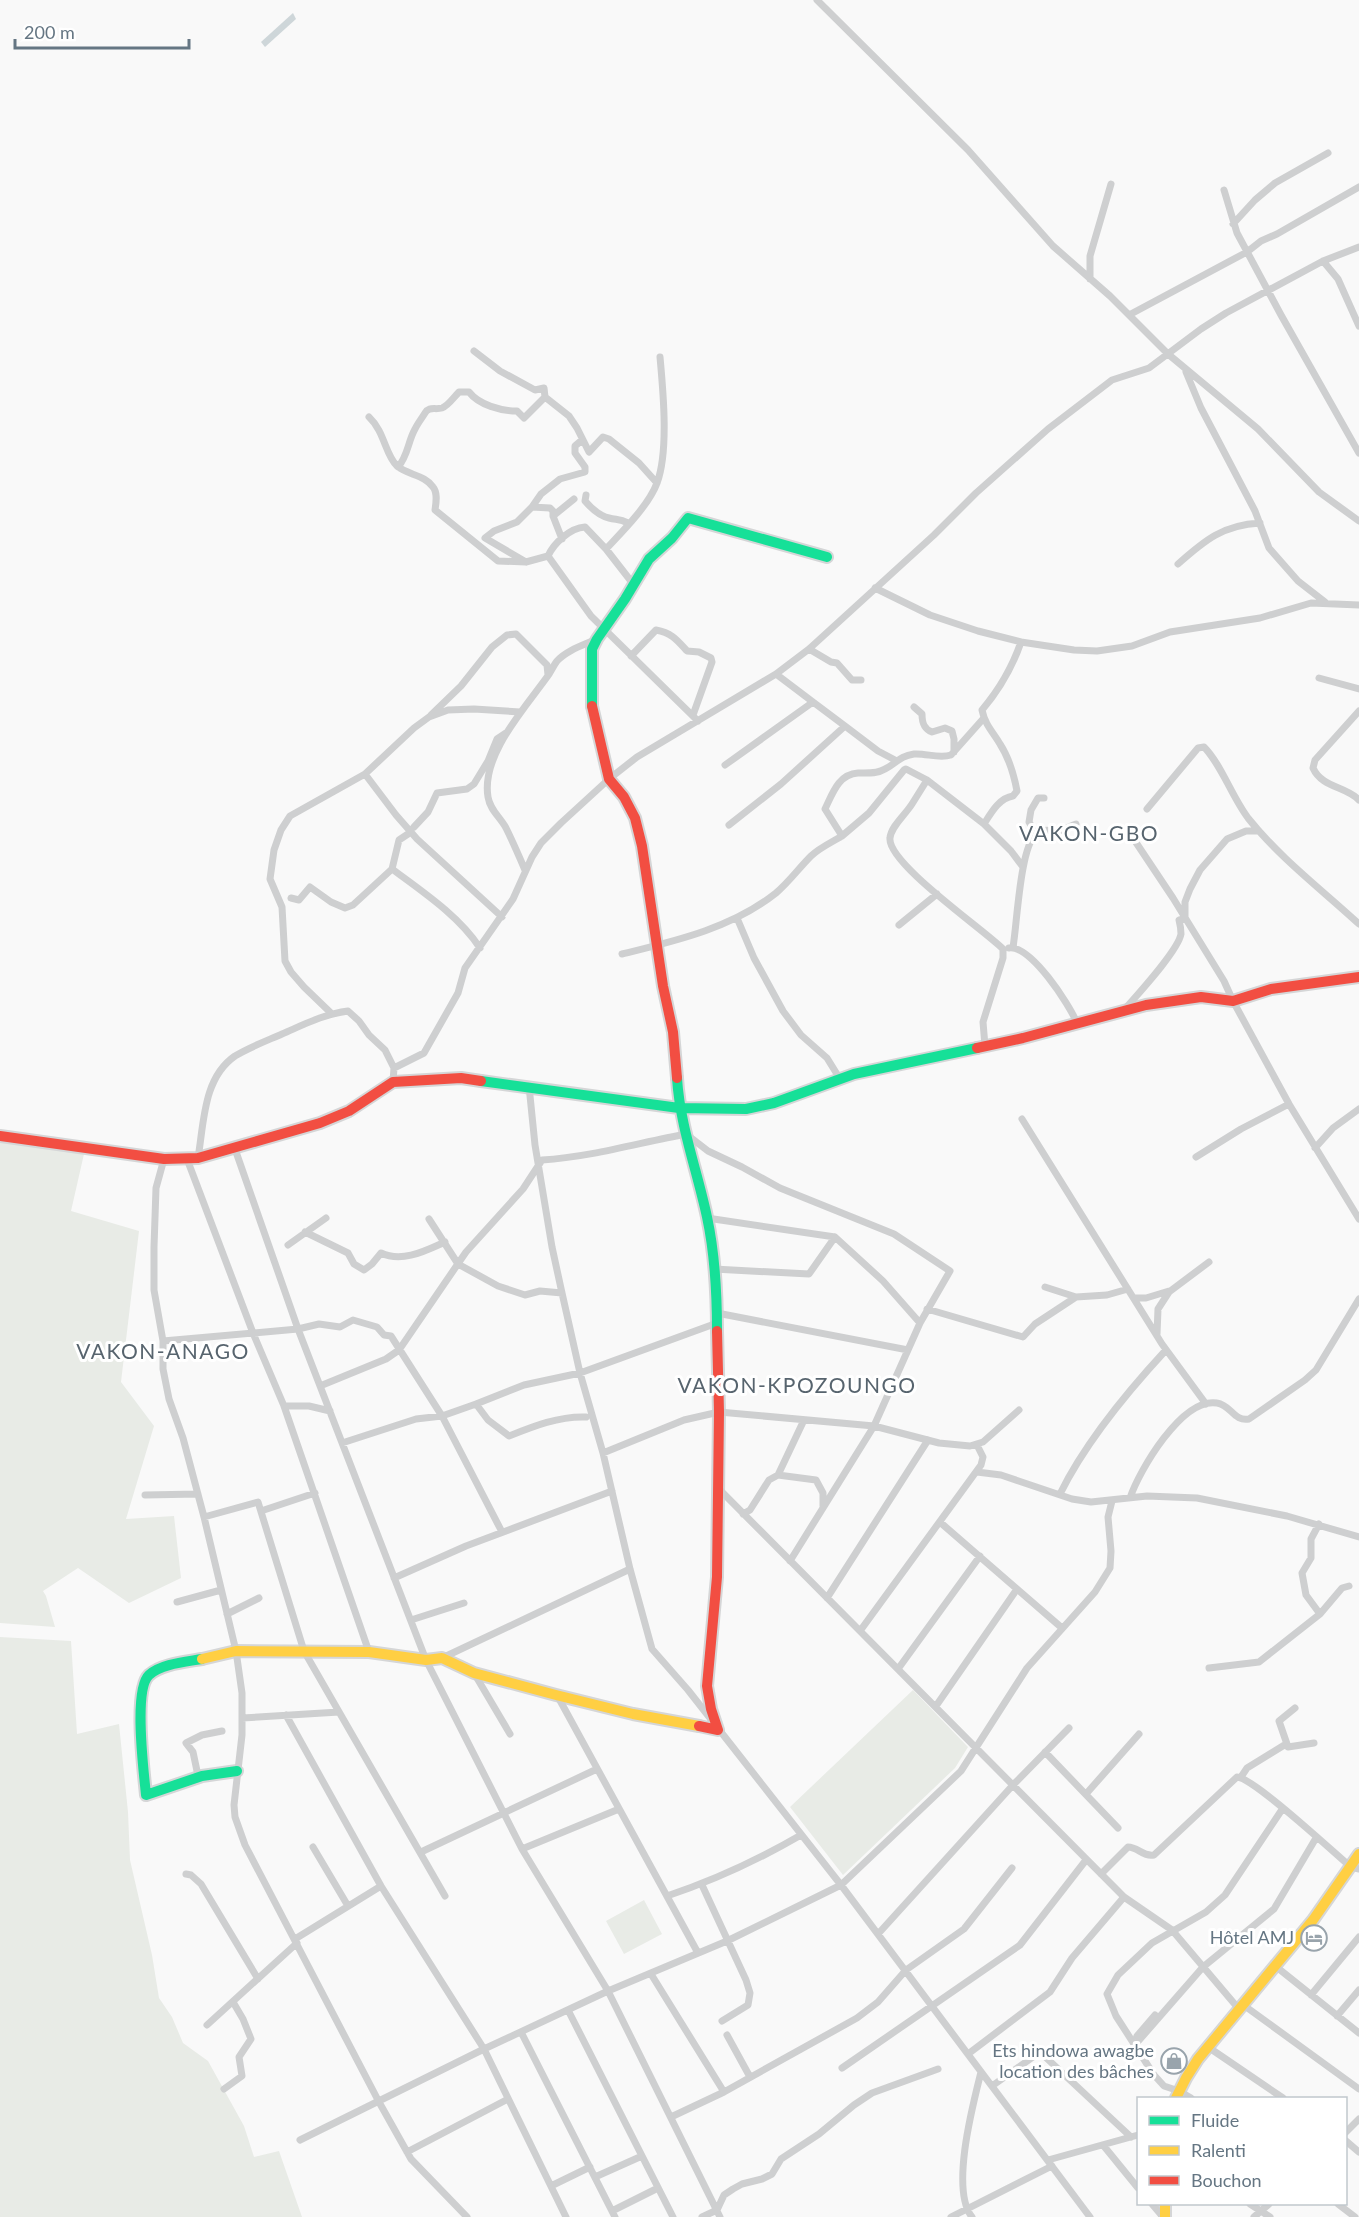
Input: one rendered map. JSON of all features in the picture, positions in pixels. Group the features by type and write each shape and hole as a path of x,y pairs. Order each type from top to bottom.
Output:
{"street":[{"path":"817,0 968,150 1053,246 1168,354 1258,429 1319,492 1359,521"},
{"path":"1233,224 1255,200 1275,183 1328,153"},
{"path":"1090,279 1090,256 1111,184"},
{"path":"1129,315 1247,252 1261,241 1359,187"},
{"path":"1224,190 1233,224 1247,252 1359,453"},
{"path":"394,1068 424,1053 458,993 465,968 513,899 525,870 541,843 609,779 695,718 776,674 809,649 1048,429 1112,380 1149,368 1201,329 1323,261 1359,247"},
{"path":"1323,261 1338,279 1359,326"},
{"path":"474,351 510,377 528,384 535,390 544,388 545,397 569,416 589,452 603,437 618,444 657,483"},
{"path":"606,549 644,506 657,483 662,462 664,407 660,357"},
{"path":"1185,369 1201,408 1260,523 1263,537 1269,548 1307,590 1327,603"},
{"path":"398,467 406,456 415,429 422,421 425,411 430,408 440,409 459,392 469,392 474,399 493,407 517,411 524,418 545,397"},
{"path":"369,417 382,432 385,445 398,467 432,484 435,490 435,510 498,561 526,562 548,556 572,530 585,527 606,549 634,585"},
{"path":"472,541 485,538 494,531 517,522 541,494 560,479 585,472 585,467 575,453 575,446 582,440"},
{"path":"586,495 585,501 591,508 605,517 619,518 628,523"},
{"path":"553,516 574,499"},
{"path":"532,507 550,508 553,511 562,539"},
{"path":"718,1730 707,1686 717,1583 719,1412 714,1269 707,1218 679,1108 673,1032 663,986 642,846 635,818 624,797 609,779 596,728 592,703 592,648 649,559 688,518 827,557"},
{"path":"1178,564 1205,540 1220,532 1243,524 1260,523"},
{"path":"485,538 526,562"},
{"path":"548,556 591,616 600,634 631,656 695,718"},
{"path":"875,588 930,615 978,631 1021,642 1097,651 1132,646 1170,632 1260,618 1311,603 1359,605"},
{"path":"631,656 656,630 665,631 680,640 687,651 699,652 711,658 712,662 695,718"},
{"path":"332,1014 304,987 285,961 282,907 270,879 274,850 280,830 290,816 365,774 461,686 492,647 507,635 516,634 548,665 548,676"},
{"path":"525,870 505,827 493,811 488,798 487,785 491,767 520,712 558,661 600,634"},
{"path":"984,824 1001,802 1016,794 1008,758 983,719 982,710 992,699 1013,664 1021,642"},
{"path":"809,649 837,663 852,680 861,680"},
{"path":"776,674 878,751 895,760"},
{"path":"1319,678 1359,689"},
{"path":"725,765 813,702"},
{"path":"914,707 922,714 926,730 932,732 945,728 952,731 954,752"},
{"path":"429,717 448,710 520,712"},
{"path":"1359,711 1316,760 1313,768 1322,780 1354,795 1359,800"},
{"path":"842,836 825,809 835,787 854,773 869,773 886,769 895,760 906,755 946,756 954,752 983,719"},
{"path":"729,825 781,784 845,726"},
{"path":"291,898 299,900 310,886 331,902 345,908 353,904 392,869 399,840 428,812 437,793 467,789 474,784 488,761 497,739 508,732"},
{"path":"1147,809 1198,748 1204,747 1246,815 1259,831 1359,924"},
{"path":"622,954 658,945 737,918 776,892 812,854 842,836 869,813 906,769 927,780 984,824 1011,851 1023,867"},
{"path":"365,774 396,815 502,917"},
{"path":"1016,786 1020,777"},
{"path":"927,780 890,834 889,842 894,854 916,877 1004,949"},
{"path":"1036,834 1029,822 1031,810 1038,798 1044,798"},
{"path":"1013,947 1023,867 1036,834 1047,830 1062,831 1076,824"},
{"path":"1185,918 1185,902 1200,870 1227,839 1246,831 1259,831"},
{"path":"1135,841 1224,981 1289,1104 1359,1219"},
{"path":"392,869 444,909 480,948"},
{"path":"899,925 937,894"},
{"path":"737,918 754,958 783,1011 801,1035 827,1058 840,1078"},
{"path":"1124,1010 1179,941 1181,934 1179,920 1185,918"},
{"path":"1004,949 1013,947 1024,952 1036,963 1071,1009 1077,1023"},
{"path":"985,1046 983,1022 1004,949"},
{"path":"0,1136 164,1159 193,1159 235,1149 338,1116 393,1082 461,1078 679,1108 759,1107 840,1078 985,1046 1124,1010 1201,997 1233,1001 1271,989 1359,977"},
{"path":"369,1652 285,1406 253,1333 193,1159 209,1091 219,1071 248,1048 332,1014 348,1011 353,1014 369,1035 385,1050 394,1068 393,1082"},
{"path":"529,1086 538,1164 562,1293 580,1373 603,1453 630,1569 652,1649 688,1690 841,1885 1090,2217"},
{"path":"1196,1157 1241,1129 1289,1104"},
{"path":"1315,1148 1333,1128 1359,1109"},
{"path":"1022,1119 1157,1337 1206,1404"},
{"path":"320,1386 386,1359 400,1348 458,1264 523,1189 542,1160 624,1148 686,1134"},
{"path":"686,1134 708,1151 780,1188 894,1234 950,1271 920,1323 874,1426 790,1561"},
{"path":"235,1149 298,1329 426,1660 522,1849 608,1991 719,2213"},
{"path":"164,1159 156,1188 154,1290 163,1341 165,1379 198,1494 236,1651 242,1693 242,1718 234,1805 235,1817 239,1831 379,2102 411,2159 466,2217"},
{"path":"288,1245 326,1218"},
{"path":"707,1218 835,1237 884,1281 920,1323"},
{"path":"429,1219 458,1264 516,1293 525,1295 540,1290 562,1293"},
{"path":"305,1232 348,1253 354,1264 364,1270 381,1253 387,1256 417,1255 444,1242"},
{"path":"714,1269 809,1274 835,1237"},
{"path":"1157,1337 1158,1309 1172,1290 1209,1262"},
{"path":"1045,1287 1076,1297 1107,1295 1128,1289"},
{"path":"1134,1299 1172,1290"},
{"path":"927,1309 1023,1337 1035,1324 1076,1297"},
{"path":"1130,1498 1140,1473 1162,1439 1188,1415 1206,1404 1219,1403 1244,1420 1253,1417 1305,1380 1316,1370 1359,1299"},
{"path":"342,1443 416,1419 442,1416 524,1385 580,1373 717,1318 908,1350"},
{"path":"163,1341 298,1329 319,1324 340,1327 353,1320 377,1327 384,1335 391,1336 400,1348 442,1416 502,1532"},
{"path":"1060,1494 1069,1476 1120,1405 1166,1350"},
{"path":"476,1404 488,1420 509,1436 534,1426 572,1417 586,1417"},
{"path":"285,1406 309,1406 330,1411"},
{"path":"603,1453 684,1420 719,1412 874,1426 952,1445 977,1445 1020,1410"},
{"path":"743,1514 750,1510 769,1480 778,1475 804,1420"},
{"path":"827,1598 928,1440"},
{"path":"860,1631 977,1472 983,1458 977,1445"},
{"path":"977,1472 993,1473 1085,1501 1173,1496 1197,1498 1287,1516 1359,1537"},
{"path":"778,1475 816,1480 823,1493 822,1509"},
{"path":"718,1488 1124,1897 1172,1930 1240,2006 1359,2089"},
{"path":"394,1578 466,1546 612,1491"},
{"path":"261,1511 315,1493"},
{"path":"145,1495 198,1494"},
{"path":"300,2140 484,2049 608,1991 727,1941 841,1885 961,1771 1027,1668 1082,1609 1110,1568 1108,1517 1112,1501"},
{"path":"204,1517 258,1502 304,1651 445,1896"},
{"path":"941,1522 1062,1628"},
{"path":"1319,1524 1311,1539 1311,1558 1302,1573 1306,1595 1320,1614"},
{"path":"898,1669 980,1556"},
{"path":"237,1771 202,1774 146,1795 140,1727 144,1681 150,1674 161,1668 236,1651 369,1652 426,1660 442,1658 630,1569"},
{"path":"1209,1668 1259,1662 1320,1614 1342,1588 1348,1586"},
{"path":"936,1706 1017,1589"},
{"path":"177,1602 221,1590"},
{"path":"227,1614 259,1598"},
{"path":"411,1620 464,1603"},
{"path":"442,1658 474,1673 556,1695 718,1730"},
{"path":"474,1673 510,1734"},
{"path":"556,1695 698,1953"},
{"path":"1295,1708 1279,1721 1288,1747 1314,1743"},
{"path":"242,1718 339,1712"},
{"path":"286,1715 381,1886 484,2049 566,2217"},
{"path":"878,1934 1013,1785 1069,1728"},
{"path":"202,1774 197,1771 193,1752 186,1743 202,1735 222,1731"},
{"path":"1086,1794 1139,1734"},
{"path":"1101,1874 1128,1847 1146,1855 1154,1855 1231,1780 1241,1777 1247,1768 1287,1744"},
{"path":"1046,1752 1118,1828"},
{"path":"421,1852 597,1769"},
{"path":"1241,1777 1283,1808 1316,1838 1355,1868"},
{"path":"1283,1808 1225,1895 1206,1912 1152,1943 1118,1975 1107,1994 1116,2016 1159,2081 1178,2095 1187,2075 1208,2047 1355,1868 1359,1854"},
{"path":"522,1849 619,1809"},
{"path":"667,1896 702,1885 758,1860 801,1835"},
{"path":"1133,2044 1202,1966 1274,1908 1316,1838"},
{"path":"313,1847 348,1906"},
{"path":"842,2068 1020,1945 1086,1860"},
{"path":"671,2117 724,2092 857,2018 878,2002 906,1971 964,1929 1012,1868"},
{"path":"186,1874 191,1875 201,1884 258,1979"},
{"path":"702,1885 750,1993 748,2005 722,2021"},
{"path":"207,2025 296,1941 381,1886"},
{"path":"968,2054 1050,1992 1072,1958 1124,1897"},
{"path":"1311,1995 1359,1937"},
{"path":"1274,1965 1359,2033"},
{"path":"651,1974 724,2092"},
{"path":"1337,2016 1359,1990"},
{"path":"224,2089 242,2076 239,2057 251,2039 246,2025 232,2002"},
{"path":"568,2010 673,2217"},
{"path":"521,2032 613,2214 658,2187"},
{"path":"727,2035 750,2077"},
{"path":"1208,2047 1282,2097"},
{"path":"992,2086 1040,2052 1135,2136"},
{"path":"719,2213 724,2195 742,2184 762,2180 772,2174 781,2159 819,2134 872,2093 938,2069"},
{"path":"972,2217 965,2209 964,2158 970,2115 981,2072"},
{"path":"407,2152 508,2099"},
{"path":"1347,2131 1359,2119"},
{"path":"951,2217 1050,2163 1135,2136"},
{"path":"1347,2143 1359,2152"},
{"path":"1103,2145 1137,2186"},
{"path":"595,2177 642,2156"},
{"path":"551,2186 590,2167"},
{"path":"1153,2205 1164,2217"},
{"path":"1252,2205 1270,2217"},
{"path":"1254,2217 1268,2205"},
{"path":"1339,2205 1355,2217"},
{"path":"702,2217 719,2213"}],"shaded area":[{"path":"293,13 296,19 265,47 261,42"},
{"path":"0,1139 84,1154 71,1211 139,1231 121,1382 154,1426 126,1519 174,1516 181,1578 129,1603 78,1568 43,1591 55,1627 0,1623"},
{"path":"0,1637 71,1641 77,1734 119,1724 128,1812 130,1860 152,1955 159,1998 172,2017 183,2043 208,2061 244,2126 254,2157 279,2151 302,2217 0,2217"},
{"path":"913,1690 968,1747 955,1768 843,1875 790,1807"},
{"path":"644,1900 662,1934 624,1954 606,1921"}],"traffic: fast":[{"path":"592,706 592,649 597,639 649,559 672,538 688,518 827,557"},
{"path":"481,1081 679,1108 746,1109 774,1103 854,1074 977,1048"},
{"path":"677,1078 685,1131 710,1231 715,1274 717,1331"},
{"path":"202,1659 160,1668 149,1675 144,1684 140,1714 146,1795 202,1776 237,1771"}],"traffic: slow":[{"path":"202,1659 236,1651 369,1652 426,1660 442,1658 474,1673 556,1695 633,1714 699,1726"},
{"path":"1176,2097 1198,2059 1313,1920 1359,1854"},
{"path":"1165,2205 1165,2217"}],"traffic: jam":[{"path":"592,706 609,779 624,797 635,818 642,846 663,986 673,1032 677,1078"},
{"path":"977,1048 1146,1005 1201,997 1233,1001 1271,989 1359,977"},
{"path":"0,1136 164,1159 198,1158 320,1123 349,1111 393,1082 461,1078 481,1081"},
{"path":"699,1726 718,1730 707,1686 717,1577 719,1412 717,1331"}],"place":[{"name":"Hôtel AMJ","path":"1314,1938"},
{"name":"Ets hindowa awagbe location des bâches","path":"1174,2061"}],"district":[{"name":"VAKON-GBO","path":"1089,834"},
{"name":"VAKON-ANAGO","path":"163,1352"},
{"name":"VAKON-KPOZOUNGO","path":"797,1386"}]}
